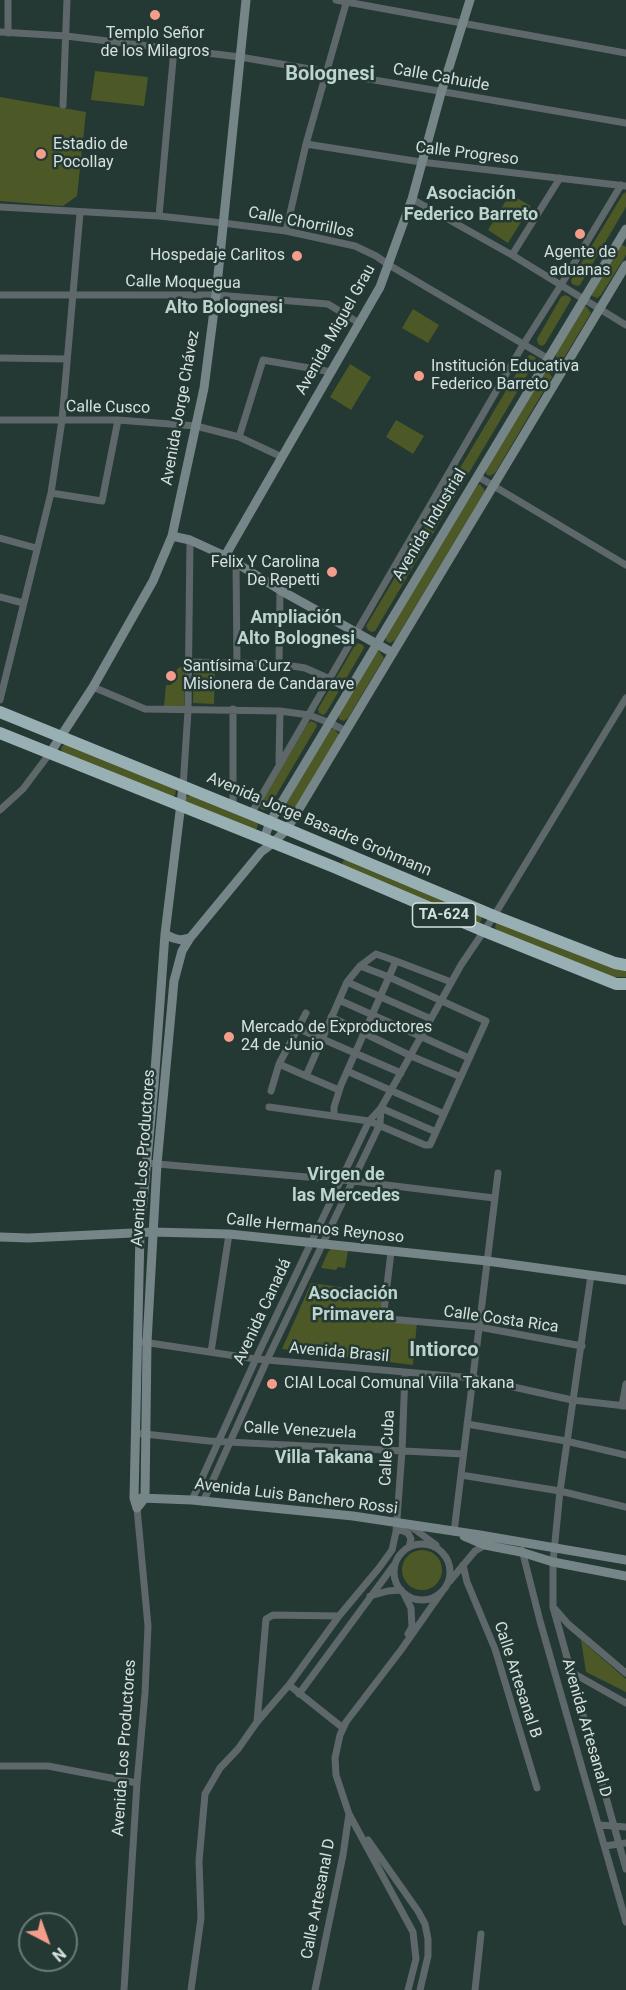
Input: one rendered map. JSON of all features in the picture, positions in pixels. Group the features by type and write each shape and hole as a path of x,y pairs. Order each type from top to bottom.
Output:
{"highway":[{"name":"Avenida Jorge Basadre Grohmann","path":"0,712 494,916 615,963 626,964"},
{"name":"Avenida Jorge Basadre Grohmann","path":"0,733 624,986"},
{"path":"334,867 341,853"}],"street":[{"path":"4,33 8,0"},
{"path":"63,105 67,0"},
{"name":"Avenida Jorge Chávez","path":"50,753 93,687 153,581 172,536 204,388 216,295 246,0"},
{"path":"336,0 626,53"},
{"name":"Avenida Miguel Grau","path":"225,556 380,287 412,199 441,93 470,0"},
{"path":"286,231 306,144 347,1"},
{"name":"Calle Cahuide","path":"4,33 66,36 240,57 626,123"},
{"path":"159,216 174,49"},
{"name":"Calle Progreso","path":"306,144 421,162 623,185"},
{"path":"512,255 560,178"},
{"path":"251,814 523,345 623,185"},
{"path":"412,199 512,255 626,324"},
{"name":"Calle Chorrillos","path":"0,207 159,216 223,223 286,231 355,246 376,256 564,368"},
{"path":"0,700 51,493 62,420 80,213"},
{"name":"Avenida Industrial","path":"269,841 270,822 626,228"},
{"name":"Avenida Industrial","path":"269,841 287,829 626,265"},
{"name":"Calle Moquegua","path":"0,295 216,295 328,304 359,323"},
{"path":"0,358 67,359"},
{"path":"238,437 263,360 332,372"},
{"name":"Calle Cusco","path":"0,420 118,420 196,426 238,437 282,457"},
{"path":"51,493 102,501 118,420"},
{"path":"477,476 626,565"},
{"path":"172,536 190,540 225,556 280,590 393,652"},
{"path":"0,538 36,548"},
{"path":"183,787 188,711 190,540"},
{"path":"236,563 237,664"},
{"path":"279,664 280,590"},
{"path":"0,597 23,603"},
{"path":"188,662 279,664 305,668 330,679"},
{"path":"93,687 145,710 280,711 309,716 346,731"},
{"path":"436,1132 381,1108 461,965 494,916 626,698"},
{"path":"233,709 233,807"},
{"path":"279,763 280,711"},
{"path":"0,810 23,789 50,753"},
{"name":"Avenida Los Productores","path":"145,1498 146,1434 141,1233 165,934 183,787"},
{"name":"Avenida Los Productores","path":"124,1990 148,1626 137,1508 134,1498 135,1433 174,981 182,951 190,938 269,841"},
{"path":"165,934 173,939 190,938"},
{"path":"306,1076 347,982 360,966 376,954 452,982"},
{"path":"334,1116 339,1090 396,962"},
{"path":"269,1107 369,1121 424,1145 432,1143 486,1021 360,966"},
{"path":"347,982 431,1019"},
{"path":"339,1000 469,1058"},
{"path":"271,1091 279,1064 306,1013"},
{"path":"331,1017 411,1056 461,1077"},
{"path":"297,1028 401,1073"},
{"path":"279,1064 339,1090"},
{"path":"347,1071 444,1114"},
{"name":"Avenida Canadá","path":"192,1500 369,1121 381,1108"},
{"name":"Avenida Canadá","path":"203,1502 267,1360 380,1124 381,1108"},
{"path":"146,1163 353,1181 494,1198"},
{"path":"454,1532 498,1173"},
{"name":"Calle Hermanos Reynoso","path":"0,1237 29,1238 153,1232 229,1234 487,1261 626,1280"},
{"path":"211,1352 229,1234"},
{"name":"Calle Costa Rica","path":"391,1252 384,1311 394,1320 479,1327 582,1347"},
{"name":"Avenida Artesanal D","path":"591,1275 560,1491 553,1562 553,1607 613,1825 622,1843 626,1869"},
{"name":"Avenida Brasil","path":"142,1342 256,1359 472,1378 572,1400 624,1406"},
{"name":"Calle Cuba","path":"191,1990 201,1918 199,1861 205,1794 220,1768 289,1685 339,1616 392,1550 402,1450 405,1373"},
{"path":"624,1406 626,1384"},
{"path":"467,1424 566,1441 626,1455"},
{"name":"Calle Venezuela","path":"135,1433 229,1442 463,1454"},
{"path":"461,1475 560,1491 626,1507"},
{"name":"Avenida Luis Banchero Rossi","path":"134,1498 192,1500 353,1516 396,1528 442,1530 487,1541 553,1562 626,1576"},
{"path":"137,1508 145,1498"},
{"path":"408,1529 425,1536 449,1562 450,1578 447,1586"},
{"path":"408,1529 411,1539 410,1547"},
{"path":"299,1694 397,1560 425,1536 442,1530"},
{"path":"408,1990 416,1959 413,1932 349,1814 336,1775 336,1750 343,1728 441,1593 475,1551 487,1541"},
{"name":"Avenida Luis Banchero Rossi","path":"487,1541 526,1543 626,1560"},
{"path":"521,1552 526,1543"},
{"path":"410,1547 426,1544 439,1550"},
{"name":"Avenida Artesanal D","path":"521,1552 626,1922"},
{"path":"397,1560 394,1576 411,1608 411,1627 401,1650"},
{"name":"Calle Artesanal B","path":"463,1565 467,1582 495,1649 537,1788"},
{"path":"455,1575 467,1582"},
{"path":"370,1596 388,1591 403,1592 411,1598 427,1600 441,1593"},
{"path":"553,1607 568,1624 626,1673"},
{"path":"257,1722 266,1619 273,1615 339,1616"},
{"path":"571,1672 626,1703"},
{"path":"289,1685 343,1728"},
{"path":"0,1766 48,1766 137,1783"},
{"path":"349,1814 425,1924 428,1956 420,1990"},
{"name":"Calle Artesanal D","path":"315,1990 343,1855 349,1814"},
{"path":"600,1825 626,1827"},
{"path":"605,1846 622,1843"},
{"path":"475,1990 481,1934"}],"green space":[{"path":"95,71 148,77 144,106 91,100"},
{"name":"Estadio de Pocollay","path":"0,97 86,112 77,196 63,206 0,201"},
{"path":"626,192 626,207 580,285 572,284 571,280"},
{"path":"510,194 531,206 508,243 488,230"},
{"path":"623,245 626,247 626,255 601,295 597,298 592,296 593,290 619,247"},
{"path":"565,295 571,300 545,344 542,346 538,344 537,339 561,297"},
{"path":"586,306 591,313 565,356 560,359 556,357 556,351 582,308"},
{"path":"413,309 439,325 428,343 402,328"},
{"path":"530,355 536,360 375,631 368,630 366,626 526,357"},
{"path":"350,364 371,377 351,410 330,397"},
{"path":"548,371 552,377 495,473 490,476 486,474 486,468 544,372"},
{"path":"396,420 424,436 413,454 386,437"},
{"path":"480,484 485,491 395,640 390,643 386,641 386,635"},
{"path":"358,643 364,648 326,713 323,715 319,713 318,709"},
{"path":"379,651 384,658 348,718 344,721 339,719 338,715 375,653"},
{"path":"185,664 184,706 164,706 166,685 175,682 177,669"},
{"path":"194,670 215,670 214,704 193,703"},
{"path":"311,721 317,726 268,809 261,809 260,804"},
{"path":"334,728 339,735 290,816 286,819 281,817 280,813 330,730"},
{"path":"66,744 174,788 175,795 172,797 63,753 62,746"},
{"path":"191,795 256,822 257,828 254,830 186,802 186,797"},
{"path":"348,859 482,917 481,921 478,923 342,866 343,861"},
{"path":"496,923 626,970 626,977 613,977 497,930"},
{"path":"332,1248 348,1250 345,1268 338,1267 336,1270 321,1268"},
{"path":"311,1283 384,1293 380,1317 417,1322 413,1365 282,1349"},
{"path":"422,1550 430,1551 436,1556 441,1562 441,1578 436,1584 430,1589 422,1590 414,1589 408,1584 403,1578 402,1570 403,1562 408,1556 414,1551"},
{"path":"581,1640 626,1679 626,1692 586,1672"}],"place":[{"name":"Templo Señor de los Milagros","path":"155,15"},
{"name":"Estadio de Pocollay","path":"41,154"},
{"name":"Agente de aduanas","path":"580,234"},
{"name":"Hospedaje Carlitos","path":"297,256"},
{"name":"Institución Educativa Federico Barreto","path":"419,376"},
{"name":"Felix Y Carolina De Repetti","path":"332,572"},
{"name":"Santísima Curz Misionera de Candarave","path":"171,676"},
{"name":"Mercado de Exproductores 24 de Junio","path":"229,1037"},
{"name":"CIAI Local Comunal Villa Takana","path":"272,1384"}],"district":[{"name":"Bolognesi","path":"330,75"},
{"name":"Asociación Federico Barreto","path":"471,204"},
{"name":"Alto Bolognesi","path":"224,308"},
{"name":"Ampliación Alto Bolognesi","path":"296,628"},
{"name":"Virgen de las Mercedes","path":"346,1185"},
{"name":"Asociación Primavera","path":"353,1304"},
{"name":"Intiorco","path":"444,1351"},
{"name":"Villa Takana","path":"324,1458"}]}
